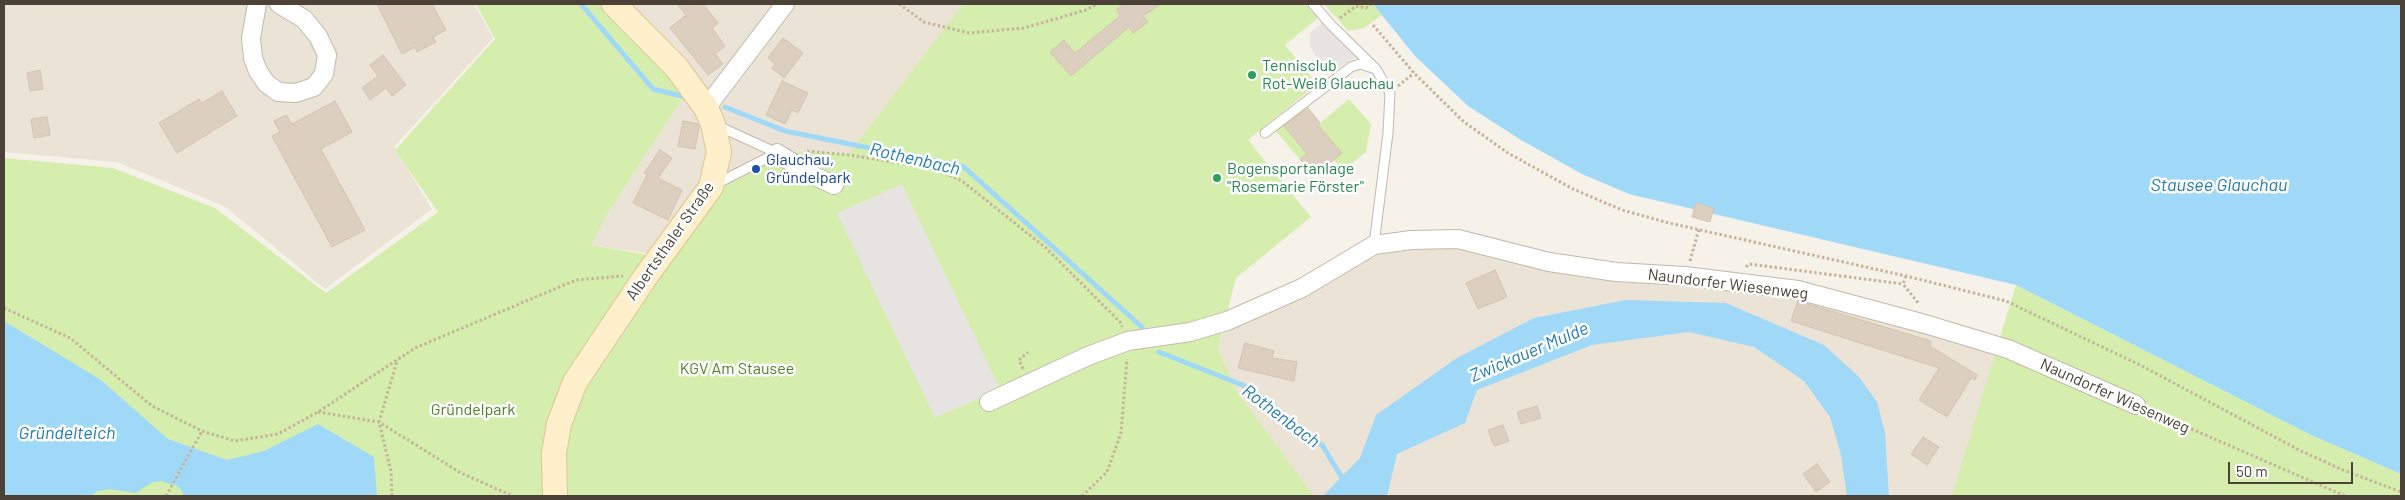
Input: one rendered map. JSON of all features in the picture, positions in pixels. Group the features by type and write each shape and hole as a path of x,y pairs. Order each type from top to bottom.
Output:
{"street":[{"path":"257,4 251,38 253,58 258,71 266,83 278,92 296,93 314,87 324,74 328,55 318,36 304,19 279,4"},
{"name":"Albertsthaler Straße","path":"555,496 554,454 559,424 575,382 646,276 711,187 719,152 710,116 677,68 614,4"},
{"path":"710,116 785,4"},
{"path":"777,153 810,174 834,186"},
{"name":"Naundorfer Wiesenweg","path":"989,402 1088,356 1128,341 1190,332 1227,321 1302,288 1374,245 1411,240 1458,239 1549,262 1616,272 1685,276 1798,290 1925,324 2008,349 2136,405"}],"lane":[{"path":"1313,4 1330,25 1376,69 1390,93 1388,134 1374,245"},
{"path":"1265,133 1351,67 1360,64 1376,69"},
{"path":"710,116 777,153"},
{"path":"711,187 777,153"}],"path":[{"path":"899,4 924,22 970,33 1024,28 1086,10 1098,4"},
{"path":"1330,25 1356,6 1366,8 1371,4"},
{"path":"1373,25 1414,74 1464,122 1508,153 1573,189 1622,210 2006,301 2142,366 2301,451 2343,470 2401,492"},
{"path":"1390,93 1414,74"},
{"path":"777,153 813,151 849,155 936,169 962,181 1046,248 1120,322 1128,341 1121,433 1107,472 1082,496"},
{"path":"1685,276 1699,229"},
{"path":"1730,282 1749,264 1903,284 1928,316 1925,324"},
{"path":"4,308 70,338 152,406 202,431 235,440 278,434 318,412 415,348 576,280 646,276"},
{"path":"1903,284 1906,276"},
{"path":"1019,360 1028,352"},
{"path":"392,496 391,471 379,422 397,360"},
{"name":"Naundorfer Wiesenweg","path":"2136,405 2345,496"},
{"path":"318,412 379,422 461,473 513,496"},
{"path":"166,496 202,431"}],"shaded area":[{"path":"4,4 474,4 493,38 394,147 432,209 325,289 226,207 117,162 4,152"},
{"path":"628,4 963,4 849,155 813,151 653,254 590,245 607,214 683,98 701,84"},
{"path":"1326,19 1361,54 1327,75 1310,46 1310,33"},
{"path":"902,184 1000,389 935,418 837,213"},
{"path":"1411,240 1549,262 1798,290 2008,349 1956,496 1314,496 1238,393 1218,349 1227,321 1374,245"}],"green space":[{"path":"476,4 614,4 678,72 683,98 607,214 591,245 659,257 711,187 777,153 813,151 849,154 963,4 1306,4 1318,18 1285,45 1317,84 1248,140 1311,217 1236,278 1218,349 1238,393 1314,496 4,496 4,158 113,168 215,208 326,293 438,212 395,150 495,39"},
{"path":"1324,4 1373,4 1382,15 1364,28 1348,31"},
{"path":"1349,99 1371,124 1366,152 1343,170 1334,160 1314,176 1275,130 1306,105 1320,123"},
{"path":"2016,285 2311,435 2401,474 2401,496 1952,496"}],"water":[{"name":"Stausee Glauchau","path":"1373,4 2401,4 2401,474 2311,435 2016,285 1629,194 1582,174 1521,140 1468,106 1415,56"},
{"name":"Zwickauer Mulde","path":"1626,300 1726,303 1824,345 1859,377 1877,402 1885,433 1889,496 1847,496 1841,455 1830,417 1804,381 1754,347 1689,332 1592,345 1477,390 1465,423 1397,454 1387,496 1323,496 1360,458 1376,415 1457,358 1534,318"},
{"name":"Gründelteich","path":"4,321 101,380 168,439 227,460 264,451 318,424 374,457 377,496 183,496 183,492 177,486 161,481 153,482 135,493 110,489 98,491 90,496 4,496"}],"building":[{"path":"377,4 432,4 446,30 433,37 436,42 417,52 415,47 402,54"},
{"path":"677,4 703,4 718,23 712,28 725,46 715,54 723,64 708,75 670,28 686,15"},
{"path":"1124,4 1161,4 1143,16 1148,22 1133,33 1129,27 1071,76 1050,52 1064,40 1075,53 1120,16 1116,10"},
{"path":"783,38 803,53 784,78 772,68 775,64 768,58"},
{"path":"383,55 406,85 392,96 386,88 370,100 362,88 378,76 370,65"},
{"path":"40,70 43,89 30,91 27,73"},
{"path":"782,81 808,93 798,113 792,110 785,124 766,115"},
{"path":"222,91 237,116 177,153 159,123 199,99 202,103"},
{"path":"335,101 352,132 321,149 365,230 332,247 272,136 280,132 274,121 286,115 292,124"},
{"path":"1308,108 1320,123 1318,125 1342,153 1314,176 1300,159 1307,154 1284,126"},
{"path":"47,117 50,135 34,138 31,119"},
{"path":"683,121 698,124 695,149 678,146"},
{"path":"660,150 672,158 658,178 682,190 668,220 633,203 647,175 644,173"},
{"path":"1696,203 1714,208 1710,222 1692,217"},
{"path":"1495,270 1507,297 1478,309 1466,283"},
{"path":"1798,301 1931,341 1930,346 1977,375 1975,380 1971,378 1947,417 1919,400 1939,368 1791,321"},
{"path":"1245,343 1274,351 1272,358 1297,362 1294,381 1238,368"},
{"path":"1537,406 1541,418 1521,424 1517,412"},
{"path":"1503,425 1509,441 1494,446 1488,430"},
{"path":"1923,437 1939,447 1927,465 1911,454"},
{"path":"1817,464 1830,482 1816,492 1803,474"}],"waterway":[{"name":"Rothenbach","path":"581,4 653,89 690,98"},
{"name":"Rothenbach","path":"725,107 785,131 964,167 1142,327"},
{"name":"Rothenbach","path":"1159,352 1245,386 1322,445 1344,481"}],"place":[{"name":"Tennisclub Rot-Weiß Glauchau","path":"1252,75"},
{"name":"Glauchau, Gründelpark","path":"756,169"},
{"name":"Bogensportanlage \"Rosemarie Förster\"","path":"1217,178"}],"park label":[{"name":"KGV Am Stausee","path":"737,369"},
{"name":"Gründelpark","path":"473,410"}]}
